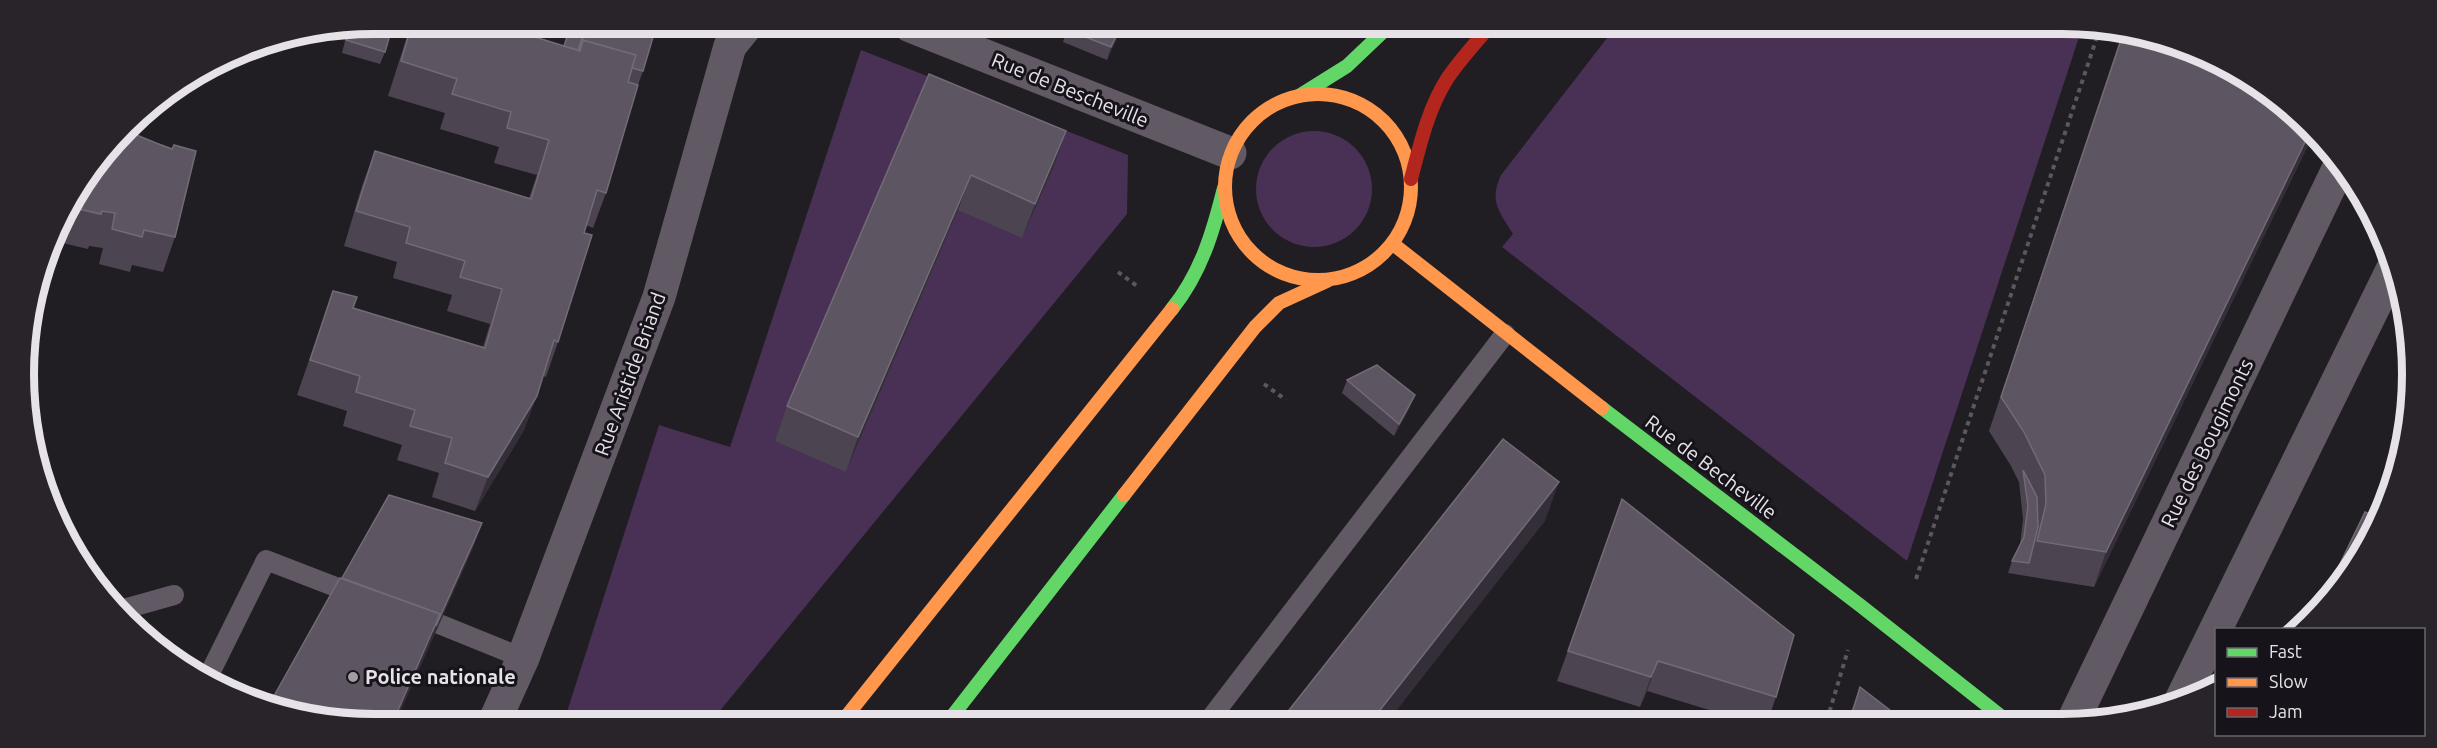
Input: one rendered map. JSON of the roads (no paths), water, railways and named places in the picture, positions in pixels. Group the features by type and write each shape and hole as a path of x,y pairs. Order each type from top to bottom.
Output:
{"main road":[{"path":"847,714 1183,295 1199,266 1217,218 1230,153 1238,139 1254,119 1275,104 1299,96 1347,68 1381,34"},
{"path":"1411,179 1423,133 1441,91 1452,73 1483,34"},
{"path":"954,714 1255,327 1279,303 1327,281 1352,274 1374,262 1393,244 1400,233 1412,193 1411,179 1405,154 1392,131 1374,112 1351,100 1326,94 1299,96"},
{"path":"1224,188 1228,213 1235,229 1255,256 1276,271 1301,279 1327,281"},
{"name":"Rue de Becheville","path":"1393,244 1505,334 1861,606 1998,714"}],"street":[{"name":"Rue Aristide Briand","path":"498,714 523,658 659,297 730,46 740,34"},
{"name":"Rue de Bescheville","path":"930,34 1230,153"},
{"name":"Rue des Bougimonts","path":"2077,713 2336,173"},
{"path":"2216,628 2388,278"},
{"path":"2186,690 2215,631"}],"lane":[{"path":"1214,714 1505,334"},
{"path":"211,671 266,560 341,589"},
{"path":"128,608 174,595"},
{"path":"439,624 523,658"}],"place":[{"name":"Police nationale","path":"353,677"}]}
